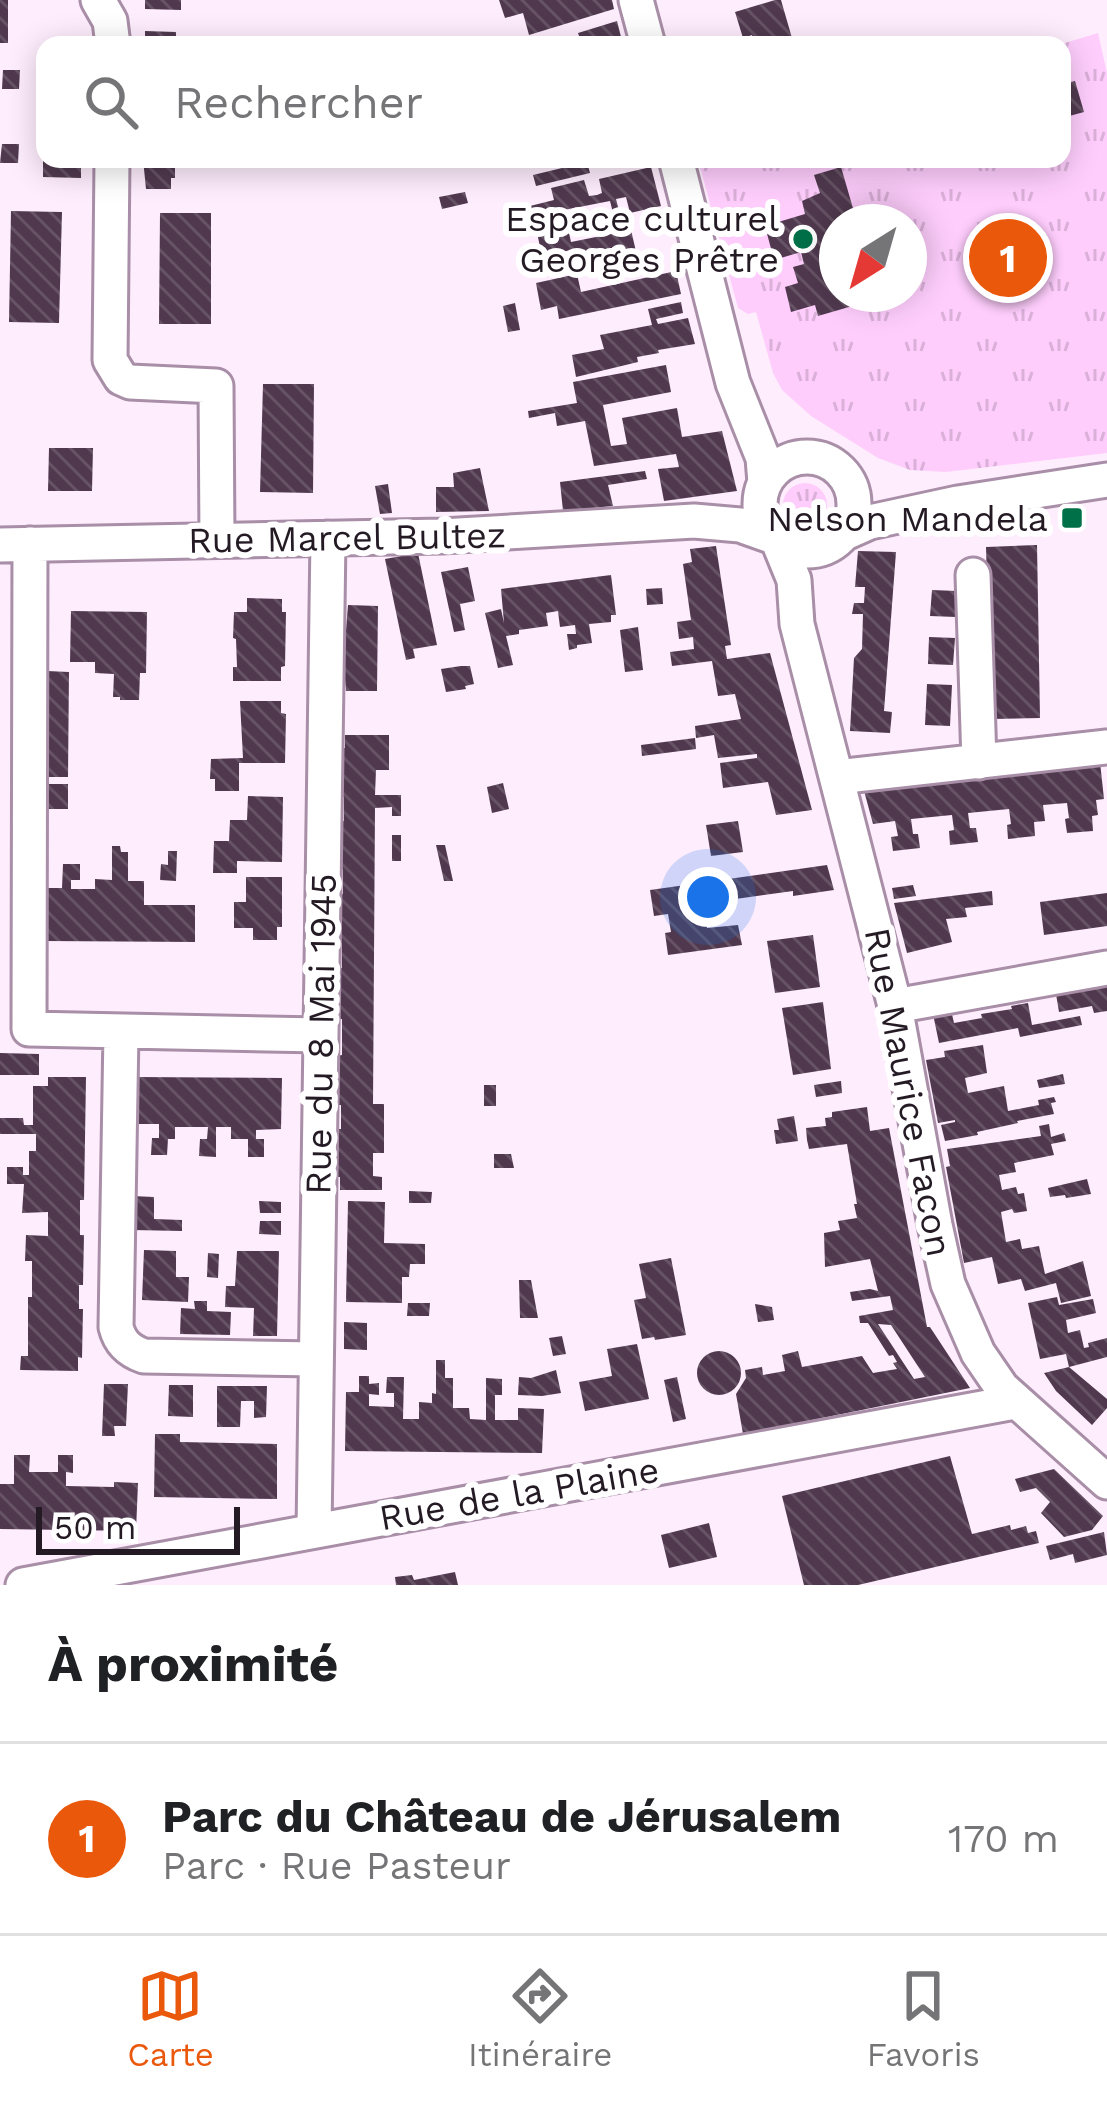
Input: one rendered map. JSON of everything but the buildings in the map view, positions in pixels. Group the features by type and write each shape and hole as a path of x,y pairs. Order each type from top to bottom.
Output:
{"street":[{"path":"98,0 110,21 112,36"},
{"path":"636,0 646,36"},
{"path":"112,168 110,360 121,378 130,382 216,386 218,540"},
{"path":"678,168 733,383 763,458 762,518 776,539 805,551 822,549 870,522 958,502 1107,480"},
{"path":"763,489 780,465 807,457 830,463 869,495 884,500 958,502"},
{"path":"838,538 854,507 847,479"},
{"name":"Rue Marcel Bultez","path":"694,521 739,508 763,489"},
{"name":"Rue Marcel Bultez","path":"15,544 530,532 694,521 740,525 776,539"},
{"name":"Rue du 8 Mai 1945","path":"314,1531 328,538"},
{"name":"Rue Maurice Facon","path":"805,650 809,594 838,538"},
{"name":"Rue Maurice Facon","path":"776,539 794,580 795,616 895,1006 948,1284 978,1353 1015,1402 1107,1482"},
{"path":"15,544 29,1029 320,1035"},
{"path":"973,575 979,762"},
{"path":"837,777 1107,747"},
{"path":"895,1006 1107,968"},
{"path":"121,1032 118,1336 144,1356 316,1359"},
{"name":"Rue de la Plaine","path":"23,1585 1015,1402"}],"green space":[{"path":"1098,33 1107,73 1107,453 946,472 910,470 878,458 811,416 782,390 756,312 748,314 738,308 700,168 1071,168 1071,41"},
{"path":"805,483 821,489 827,505 821,521 805,527 789,521 783,505 789,489"}],"place":[{"name":"Espace culturel Georges Prêtre","path":"803,239"},
{"name":"Parc du Château de Jérusalem","path":"1008,258"},
{"name":"Nelson Mandela","path":"1072,518"}]}
